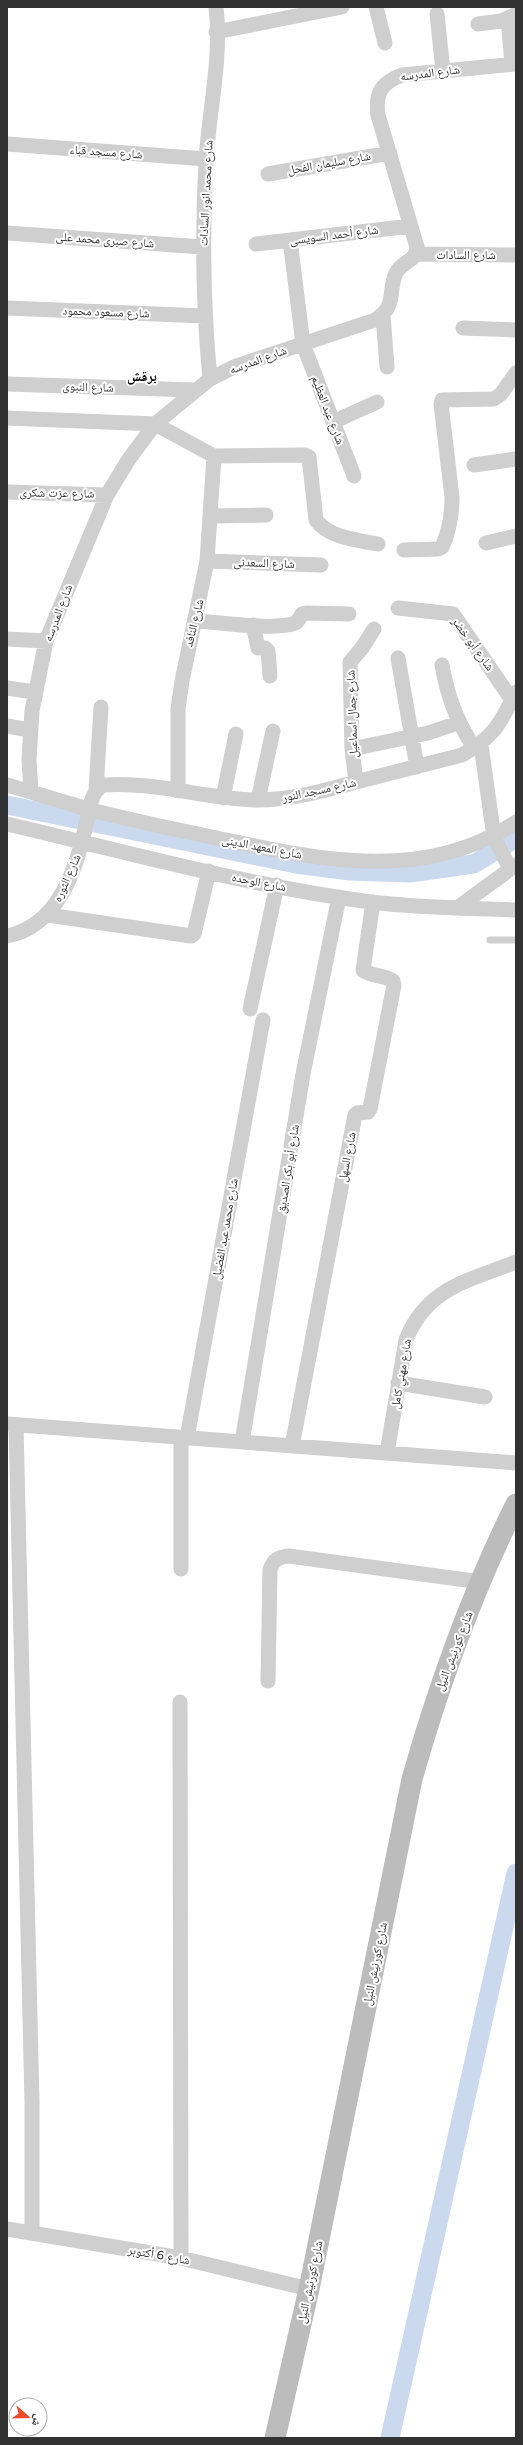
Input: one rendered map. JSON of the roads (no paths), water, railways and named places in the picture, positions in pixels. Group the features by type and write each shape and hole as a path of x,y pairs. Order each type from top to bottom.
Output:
{"main road":[{"name":"شارع كورنيش النيل","path":"275,2438 309,2289 412,1780 431,1712 448,1661 516,1504"}],"street":[{"name":"شارع محمد انور السادات","path":"210,379 204,316 202,247 206,159 215,74 216,7"},
{"path":"216,32 342,7"},
{"path":"376,7 385,43"},
{"path":"437,14 443,71"},
{"path":"478,24 501,21 512,16 514,64"},
{"name":"شارع المدرسه","path":"416,254 417,247 378,115 376,102 380,89 390,80 402,75 514,64"},
{"name":"شارع مسجد قباء","path":"7,144 206,159"},
{"name":"شارع سليمان الفحل","path":"268,174 390,152"},
{"name":"شارع أحمد السويسى","path":"256,244 411,226"},
{"name":"شارع صبرى محمد على","path":"7,233 202,247"},
{"name":"شارع عبد العظيم","path":"290,240 303,344 354,476"},
{"path":"387,367 383,315 392,299 393,280 397,271 416,254"},
{"name":"شارع السادات","path":"416,254 516,255"},
{"name":"شارع مسعود محمود","path":"7,308 204,316"},
{"name":"شارع المدرسه","path":"31,792 30,730 34,692 46,641 107,495 129,459 155,424 194,390 210,379 236,366 375,320 383,315"},
{"path":"463,328 516,330"},
{"path":"404,550 438,549 442,547 446,536 452,509 452,496 441,404 442,400 494,399 501,394 516,373"},
{"name":"شارع النبوى","path":"7,384 194,390"},
{"path":"333,422 378,402"},
{"path":"7,418 155,424 214,456 305,455 309,457 316,520 320,527 334,534 378,544"},
{"name":"شارع النافد","path":"178,790 178,710 182,681 196,621 207,561 212,516 214,456"},
{"path":"474,465 516,458"},
{"name":"شارع عزت شكرى","path":"7,492 107,495"},
{"path":"212,516 266,515"},
{"path":"486,543 516,536"},
{"name":"شارع السعدنى","path":"207,561 321,565"},
{"name":"شارع أبو خضر","path":"398,608 453,614 514,696"},
{"path":"196,621 253,624 294,624 302,614 306,613 349,614"},
{"path":"253,624 258,648 265,648 268,650 270,676"},
{"name":"شارع جمال اسماعيل","path":"356,782 352,749 350,662 362,648 374,629"},
{"path":"7,639 46,641"},
{"path":"398,658 416,767"},
{"path":"442,665 447,694 458,723 477,747 494,837 513,867 456,908"},
{"path":"7,688 34,692"},
{"name":"شارع مسجد النور","path":"96,790 103,785 112,784 178,790 223,798 258,800 285,799 462,755 477,747 496,729 514,696"},
{"path":"82,841 90,809 91,797 96,790 102,708"},
{"path":"352,749 411,737 458,723"},
{"path":"7,726 30,730"},
{"path":"258,800 273,731"},
{"path":"223,798 236,734"},
{"name":"شارع المعهد الدينى","path":"7,785 90,809 230,841 340,861 380,862 419,859 457,852 494,837 516,822"},
{"name":"شارع الوحده","path":"7,824 209,871 338,897 373,902 456,908 516,910"},
{"name":"شارع الثوره","path":"7,936 36,925 48,915 67,882 82,841"},
{"path":"48,915 191,936 194,934 209,871"},
{"path":"250,1009 277,885"},
{"name":"شارع أبو بكر الصديق","path":"242,1442 301,1088 338,897"},
{"name":"شارع السهل","path":"292,1446 355,1115 356,1113 368,1112 370,1109 394,985 393,981 389,977 366,973 363,970 373,902"},
{"name":"شارع محمد عبد الفضيل","path":"181,1569 184,1438 263,1020"},
{"name":"شارع مهني كامل","path":"388,1453 406,1340 412,1324 421,1310 433,1298 447,1290 516,1262"},
{"path":"398,1383 485,1397"},
{"path":"32,2232 32,2102 12,1425 516,1463"},
{"path":"268,1681 270,1570 273,1563 280,1557 289,1556 481,1582"},
{"path":"180,1702 181,2258"},
{"name":"شارع 6 أكتوبر","path":"7,2229 181,2258 309,2289"}],"lane":[{"path":"490,940 516,940"}],"waterway":[{"path":"7,805 296,864 350,871 410,873 474,864 516,838"},
{"path":"390,2438 516,1873"}],"district":[{"name":"برقش","path":"142,376"}]}
